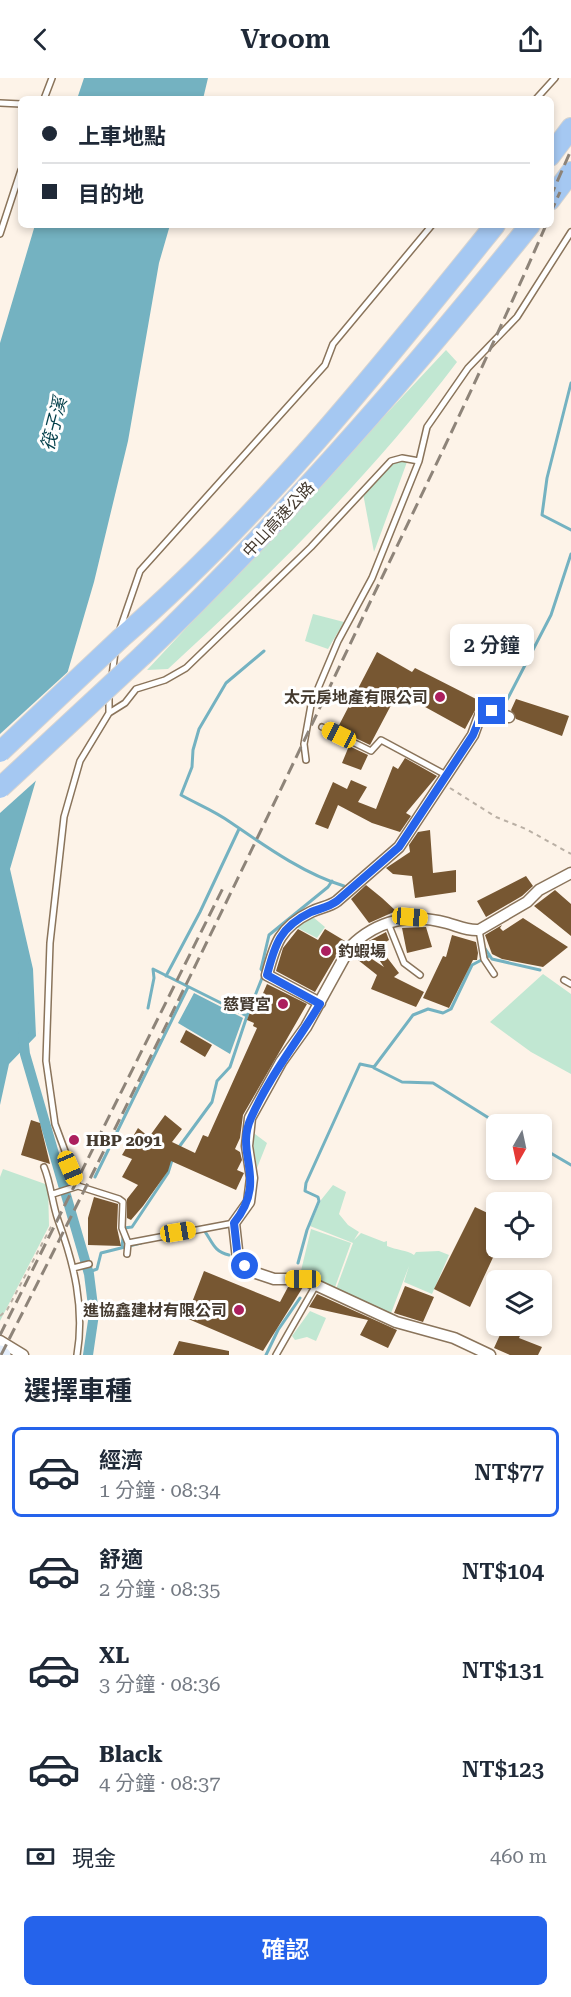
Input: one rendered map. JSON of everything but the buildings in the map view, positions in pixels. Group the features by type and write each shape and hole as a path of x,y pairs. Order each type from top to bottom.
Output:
{"highway":[{"path":"554,151 571,128"},
{"path":"554,195 571,172"},
{"name":"中山高速公路","path":"0,752 121,638 175,591 274,488 373,375 493,228"},
{"name":"中山高速公路","path":"0,788 212,589 325,469 417,364 528,228"}],"street":[{"path":"320,1004 267,975 276,942 283,933 311,912 328,907 337,901 399,847 473,735 482,713 488,710 509,717"},
{"path":"490,1355 454,1338 396,1322 303,1279 274,1279 245,1266 238,1259 234,1223 249,1202 252,1178 247,1146 250,1118 280,1062 320,1004 350,947 375,928 410,917 479,930 527,902 539,890 571,873"},
{"path":"0,1341 23,1355"}],"lane":[{"path":"45,96 52,78"},
{"path":"539,96 555,78"},
{"path":"0,103 18,104"},
{"path":"0,234 18,179"},
{"path":"109,713 115,650 125,609 140,571 325,365 333,344 430,228"},
{"path":"306,760 304,744 310,705 338,641 372,578 419,461 427,427 452,388 517,317 571,232"},
{"path":"78,1186 60,1142 47,1082 46,1014 50,943 64,817 72,781 91,741 109,713 125,702 136,689 165,680 186,668 311,547 391,461 402,458 419,461"},
{"path":"322,727 371,751 381,740 444,779"},
{"path":"388,923 404,963 420,975"},
{"path":"479,930 484,959 494,974"},
{"path":"564,980 571,984"},
{"path":"44,1167 53,1194 57,1218 67,1239 80,1306 81,1329 76,1355"},
{"path":"53,1194 78,1186 119,1198 123,1202 122,1228 128,1248 234,1223"},
{"path":"73,1268 89,1264"},
{"path":"276,1355 316,1285"}],"path":[{"path":"444,779 496,817 526,829 571,854"},
{"path":"0,1316 7,1310 57,1218"}],"green space":[{"path":"446,350 457,362 390,444 320,522 168,669 147,670"},
{"path":"399,459 407,462 374,552 362,488 387,463"},
{"path":"313,614 344,622 328,649 305,641"},
{"path":"307,912 325,927 317,938 290,924"},
{"path":"543,974 571,994 571,1074 531,1052 490,1022"},
{"path":"251,1131 267,1143 257,1168"},
{"path":"3,1169 48,1185 49,1226 0,1321 0,1177"},
{"path":"333,1185 346,1192 339,1214 348,1225 359,1232 354,1240 361,1233 384,1242 387,1241 387,1246 414,1255 416,1252 439,1251 449,1255 432,1294 404,1282 409,1266 390,1316 335,1292 353,1243 310,1226 321,1200"},
{"path":"311,1229 351,1243 334,1290 300,1275"},
{"path":"310,1311 326,1318 316,1341 307,1337 295,1340 292,1336"}],"water":[{"path":"84,78 208,78 204,96 78,96"},
{"name":"筏子溪","path":"34,228 169,228 159,263 128,441 94,582 10,869 33,969 36,1036 9,1064 0,1105 0,343"},
{"path":"194,993 243,1018 230,1054 178,1023"}],"pier":[{"path":"72,668 40,777 0,813 0,734"}],"waterway":[{"path":"571,383 547,478 542,515 571,530"},
{"path":"482,703 502,708 508,698 551,615 571,554"},
{"path":"264,651 226,683 199,729 193,750 192,767 181,795 218,814 300,867 344,886"},
{"path":"166,976 200,912 239,829"},
{"path":"247,1016 264,973 261,969 269,935 328,887 332,881"},
{"path":"484,947 492,959 540,970"},
{"path":"298,1263 307,1230 319,1201 318,1197 305,1191 306,1183 360,1064 374,1067 413,1015 428,1009 443,1013 451,1009 472,965 489,956"},
{"path":"148,1008 154,978 153,969 247,1016 230,1067 217,1081 212,1102 179,1147"},
{"path":"95,1177 188,987"},
{"path":"23,1035 25,1054 89,1274 94,1314 88,1355"},
{"path":"374,1068 402,1082 433,1083 486,1116"},
{"path":"552,1154 571,1165"},
{"path":"122,1247 124,1228 132,1227 168,1173 173,1157"},
{"path":"218,1228 232,1226"},
{"path":"203,1229 216,1248 229,1255"},
{"path":"89,1272 97,1269 101,1253 141,1243"},
{"path":"266,1355 278,1330 300,1298"}],"railway":[{"path":"554,189 571,150"},
{"path":"554,205 560,192"},
{"path":"1,1355 274,804 456,423 545,228"},
{"path":"0,1335 225,884"}],"place":[{"name":"太元房地產有限公司","path":"440,697"},
{"name":"釣蝦場","path":"326,951"},
{"name":"慈賢宮","path":"283,1004"},
{"name":"HBP 2091","path":"74,1140"},
{"name":"進協鑫建材有限公司","path":"239,1310"}],"route":[{"path":"245,1266 238,1259 234,1223 249,1202 252,1178 247,1146 250,1118 280,1062 320,1004 267,975 276,942 283,933 311,912 328,907 337,901 352,885 399,847 473,735 482,713 492,711"}]}
